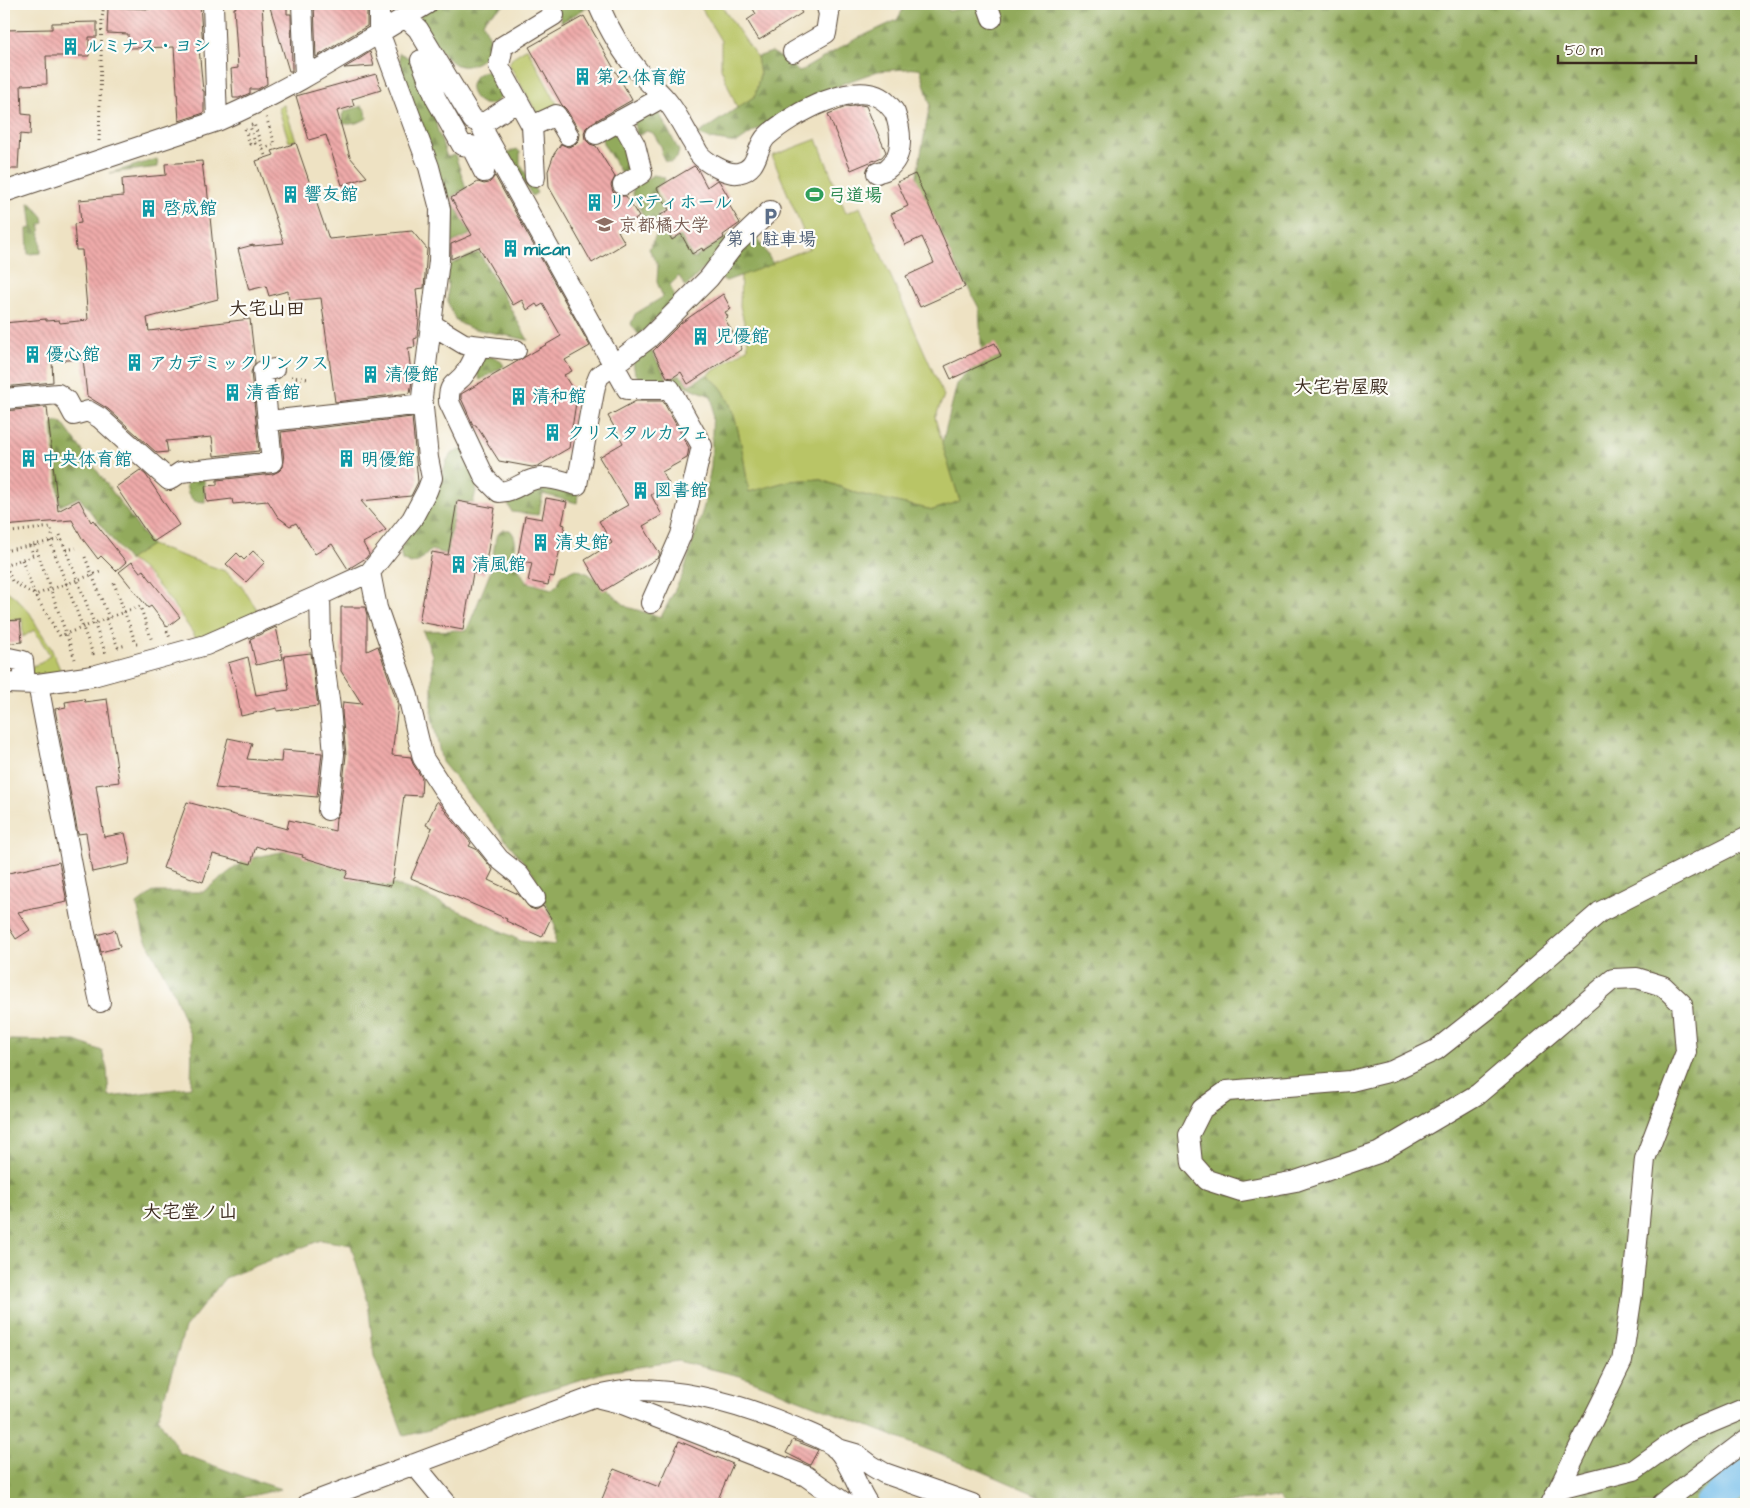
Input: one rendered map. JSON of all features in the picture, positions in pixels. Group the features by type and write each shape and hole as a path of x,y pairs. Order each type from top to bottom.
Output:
{"street":[{"path":"213,4 217,121"},
{"path":"302,4 305,77"},
{"path":"4,683 32,684 93,676 112,671 206,645 320,596 370,572 412,519 427,492 432,478 428,458 422,397 439,261 440,209 429,167 379,32 379,4"},
{"path":"4,192 217,121 261,101 305,77 427,4"},
{"path":"598,4 626,56 677,115 699,154 722,170 738,173 749,168 756,160 764,138 779,125 810,107 837,98 867,92 882,97 894,111 901,143 896,158 888,169 877,173"},
{"path":"793,52 826,33 829,14 826,4"},
{"path":"535,177 532,126 499,66 503,46 554,15"},
{"path":"405,17 418,29 473,120 484,123 518,101"},
{"path":"422,60 441,108 462,145 471,146 484,172"},
{"path":"596,134 663,97"},
{"path":"441,108 460,98"},
{"path":"532,126 556,114 568,135"},
{"path":"621,120 635,145 642,173 623,185"},
{"path":"478,121 627,388 670,389 702,446 681,536 650,603"},
{"path":"479,347 466,373 452,385 449,393 449,402 485,478 499,492 509,492 533,479 542,477 577,485 595,386 599,376 649,338 708,278 735,244 770,211"},
{"path":"431,324 464,344 516,350"},
{"path":"4,399 58,394 66,400 74,414 88,411 100,418 169,480 181,472 272,462 263,371 278,372"},
{"path":"269,421 423,404"},
{"path":"370,572 377,608 408,696 423,758 444,790 500,859 518,875 535,898"},
{"path":"320,596 321,641 334,754 328,810"},
{"path":"20,660 32,684 100,1002"},
{"path":"1555,1496 1622,1361 1632,1294 1645,1159 1686,1052 1682,1004 1663,986 1637,978 1613,979 1478,1094 1378,1153 1296,1182 1241,1191 1207,1180 1192,1163 1189,1135 1202,1109 1227,1091 1350,1081 1392,1071 1436,1050 1488,1009 1600,912 1746,838"},
{"path":"317,1503 414,1464 596,1396 636,1389 719,1400 768,1415 812,1434 835,1448 856,1454 884,1473 972,1504"},
{"path":"596,1396 620,1403 806,1476 846,1504"},
{"path":"1555,1496 1634,1470 1686,1433 1746,1409"},
{"path":"1662,1504 1746,1440"},
{"path":"835,1448 850,1470 859,1492 868,1504"},
{"path":"414,1464 447,1504"}],"path":[{"path":"98,162 104,4"},
{"path":"263,149 276,144 265,114"},
{"path":"243,123 250,144 255,143 250,126 254,124 266,158"},
{"path":"278,372 310,379"},
{"path":"4,534 51,527 52,541 93,654 74,659 35,545"},
{"path":"4,551 52,541 61,537 112,671"},
{"path":"30,546 33,555 5,566 12,581 35,595"},
{"path":"66,550 76,548"},
{"path":"22,560 35,595 60,636 107,618 140,606 152,641 118,647 107,618 92,574 85,557"},
{"path":"35,595 100,572"},
{"path":"114,583 136,644"}],"green space":[{"path":"437,4 506,4 486,17 483,23 491,41 488,52 479,62 467,66 455,64 440,49 420,18 422,12"},
{"path":"555,4 590,4 591,5 562,22"},
{"path":"699,4 720,4 757,57 760,74 755,96 737,108 721,68 721,41"},
{"path":"906,4 945,4 948,11 986,4 1746,4 1746,1504 1284,1504 1278,1497 1225,1504 1058,1504 972,1467 740,1376 678,1361 605,1372 474,1412 429,1430 404,1436 374,1356 368,1302 351,1245 321,1240 225,1278 185,1328 158,1418 180,1453 281,1489 221,1504 4,1504 4,1045 10,1040 76,1041 102,1051 107,1069 109,1097 191,1087 192,1040 174,993 144,936 137,904 153,892 203,892 246,859 301,848 351,870 417,892 521,941 555,945 555,926 535,876 442,762 432,717 432,655 423,631 467,630 490,573 496,537 502,530 510,530 515,538 515,560 526,582 552,589 558,584 561,575 576,569 589,574 627,607 661,617 683,574 704,506 711,466 713,404 711,396 673,381 643,382 635,374 633,362 649,347 668,380 680,375 689,385 707,375 721,387 734,415 749,492 789,481 819,479 859,494 933,510 960,501 942,444 957,384 982,359 979,308 958,269 937,239 916,181 930,104 920,68 878,71 844,83 753,132 737,143 710,139 698,134 755,96 760,74 757,57 772,52 791,64 799,72 850,42 897,20"},
{"path":"527,48 557,104 538,115 509,64 513,57"},
{"path":"399,53 414,60 431,99 437,128 447,157 455,155 466,188 450,198 471,234 449,244 401,68"},
{"path":"485,71 490,71 503,93 497,101 489,104 482,103 476,98 472,92 471,84 475,77"},
{"path":"284,105 296,140 289,142 278,107"},
{"path":"362,106 366,111 367,118 355,123 343,123 342,115 345,111"},
{"path":"651,109 659,113 679,151 677,158 671,162 665,161 661,153 662,148 653,133 646,131 640,135 636,134 633,118"},
{"path":"618,129 636,169 625,175 621,173 603,143 602,138"},
{"path":"817,139 846,213 860,207 944,396 935,418 960,502 933,510 859,494 819,479 789,481 749,492 734,415 722,389 707,375 748,348 747,334 740,306 741,275 810,248 772,156"},
{"path":"517,149 520,152 520,164 537,193 532,196 512,161 502,155"},
{"path":"157,159 158,167 110,173"},
{"path":"653,175 664,177 665,181 655,188 665,210 657,215 662,225 650,231 633,194 633,188"},
{"path":"29,203 43,217 44,223 40,224 41,253 28,254 27,229 32,228"},
{"path":"745,225 686,287 679,276 670,285 675,299 639,335 631,324 635,314 663,297 657,282 658,266 649,249 661,226 671,242 681,236 693,259"},
{"path":"756,235 773,264 726,281 720,278 722,263"},
{"path":"479,252 528,340 470,328 456,321 448,303 447,266"},
{"path":"485,357 496,358 504,366 480,380 476,371"},
{"path":"55,421 63,424 151,545 128,560 79,497 60,506 52,424"},
{"path":"460,450 467,453 479,479 473,503 456,501 447,554 431,550 420,561 411,564 402,560 400,549 436,492 447,460 451,454"},
{"path":"194,479 204,479 205,502 194,501 188,494 186,484"},
{"path":"534,484 578,493 577,503 543,494 538,515 512,512 508,504 513,495"},
{"path":"151,545 225,571 239,583 259,612 197,639 155,582 136,564 128,560"},
{"path":"7,591 30,613 51,648 62,674 31,674 32,666 41,663 50,655 34,630 23,637 22,619 4,620 4,616 9,614"}],"building":[{"path":"151,4 200,4 203,48 199,48 204,91 204,113 179,121 174,47 128,48 128,34 107,33 108,7 150,9"},
{"path":"235,4 262,4 267,84 258,89 250,89 250,93 239,98 233,98 231,69 238,68"},
{"path":"269,4 287,4 287,14 291,14 292,71 289,71"},
{"path":"314,4 367,4 367,26 316,57"},
{"path":"750,4 796,4 802,13 759,40 747,20 756,14"},
{"path":"584,16 632,100 590,124 584,133 585,139 590,144 596,146 615,177 611,185 613,192 618,196 626,196 639,217 618,231 625,243 592,263 549,187 548,171 554,154 561,144 568,147 574,145 579,140 580,134 529,47"},
{"path":"97,22 97,37 89,37 89,56 46,56 47,84 21,85 22,114 31,115 30,135 20,134 18,169 4,169 4,30 52,29 52,23"},
{"path":"370,52 374,66 344,68 356,61"},
{"path":"376,74 381,90 352,99 354,106 337,111 350,157 367,177 342,185 326,135 309,140 296,96"},
{"path":"866,106 886,152 882,157 851,170 828,114 846,107"},
{"path":"296,143 329,239 412,231 427,249 424,288 416,289 419,319 417,338 414,339 415,347 408,348 412,381 410,393 335,402 321,298 289,301 288,291 269,296 266,286 249,290 238,249 253,245 284,243 256,161 274,155 272,151"},
{"path":"202,161 205,187 207,186 218,299 147,318 149,331 250,319 255,363 251,372 259,451 214,456 212,437 166,441 168,452 157,453 108,409 87,396 83,359 52,361 53,382 4,387 4,323 46,319 46,321 59,320 60,323 88,320 82,250 76,250 74,224 81,223 79,200 123,196 122,179 166,175 165,164"},
{"path":"694,166 707,187 717,180 719,181 731,201 728,203 740,223 723,235 724,238 703,251 702,248 692,254 681,234 672,240 659,216 669,210 657,188"},
{"path":"915,174 965,287 920,307 906,276 934,263 922,237 905,245 891,214 908,206 897,182"},
{"path":"495,176 590,346 565,360 572,371 564,375 577,396 569,448 538,466 532,467 499,461 476,425 473,425 461,398 461,394 561,336 543,304 538,307 536,304 527,310 522,300 513,305 479,247 451,259 451,244 472,235 451,198 478,182 489,183"},
{"name":"児優館","path":"723,294 731,309 725,312 728,317 725,319 742,349 688,384 681,372 672,378 667,377 653,351 681,323"},
{"path":"995,343 1001,356 951,379 945,366"},
{"name":"図書館","path":"636,401 663,401 689,448 687,458 662,472 669,484 651,495 662,515 643,526 660,554 658,558 603,591 585,560 612,543 599,521 628,505 599,457 623,443 608,416"},
{"name":"中央体育館","path":"47,407 58,511 79,500 91,522 93,520 126,562 116,571 101,556 98,559 82,538 72,520 4,526 4,411"},
{"path":"412,417 418,482 411,496 361,501 386,530 363,543 369,554 366,558 348,569 332,544 315,554 296,523 290,526 278,517 268,501 233,504 232,499 207,502 205,486 217,485 217,480 273,474 279,471 283,467 284,461 281,432"},
{"path":"140,470 146,475 179,525 153,542 116,487"},
{"name":"清史館","path":"546,498 567,502 562,524 565,525 554,577 550,576 548,585 528,581 532,563 517,560 525,516 542,519"},
{"name":"清風館","path":"457,501 495,508 484,574 473,573 463,630 419,622 432,552 448,555"},
{"path":"253,551 265,562 246,582 226,564 237,553 244,560"},
{"path":"132,562 140,572 143,570 180,617 167,627 151,606 148,608 119,572"},
{"path":"341,607 365,607 367,615 367,651 378,646 398,705 392,755 411,757 422,778 421,796 404,795 391,886 345,878 348,871 302,857 303,855 256,846 251,864 213,854 203,882 163,868 187,802 287,829 289,820 335,831 336,818 340,811 346,755 342,712 343,702 362,704 341,671"},
{"path":"20,620 22,642 4,644 4,621"},
{"path":"276,627 283,659 256,665 250,639"},
{"path":"311,653 318,706 277,711 277,708 241,716 236,689 228,663 248,657 256,695 289,690 284,656"},
{"path":"84,699 85,702 107,699 119,782 96,785 104,837 125,833 130,855 129,864 92,872 86,833 78,834 55,709 66,707 65,702"},
{"path":"228,738 252,743 247,759 281,762 282,750 322,753 317,797 215,788"},
{"path":"437,801 471,843 469,846 476,849 493,870 488,880 518,894 530,908 536,910 543,906 551,918 542,937 506,921 507,919 411,878 432,828 426,825"},
{"path":"59,862 67,902 18,912 30,930 16,939 4,920 4,874"},
{"path":"115,930 120,947 101,952 97,935"},
{"path":"793,1440 818,1450 810,1465 786,1453"},
{"path":"679,1441 733,1464 716,1504 600,1504 614,1469 659,1487"}],"waterway":[{"path":"1711,1504 1746,1476"}],"place":[{"name":"ルミナス・ヨシ","path":"71,46"},
{"name":"第２体育館","path":"582,77"},
{"name":"響友館","path":"290,194"},
{"name":"弓道場","path":"814,195"},
{"name":"リバティホール","path":"594,202"},
{"name":"啓成館","path":"149,208"},
{"name":"第１駐車場","path":"771,216"},
{"name":"京都橘大学","path":"605,225"},
{"name":"mican","path":"510,249"},
{"name":"児優館","path":"701,336"},
{"name":"優心館","path":"32,354"},
{"name":"アカデミックリンクス","path":"135,363"},
{"name":"清優館","path":"371,374"},
{"name":"清香館","path":"232,392"},
{"name":"清和館","path":"518,396"},
{"name":"クリスタルカフェ","path":"553,433"},
{"name":"中央体育館","path":"28,459"},
{"name":"明優館","path":"347,459"},
{"name":"図書館","path":"640,490"},
{"name":"清史館","path":"541,542"},
{"name":"清風館","path":"458,564"}],"district":[{"name":"大宅山田","path":"267,309"},
{"name":"大宅岩屋殿","path":"1341,387"},
{"name":"大宅堂ノ山","path":"190,1212"}]}
